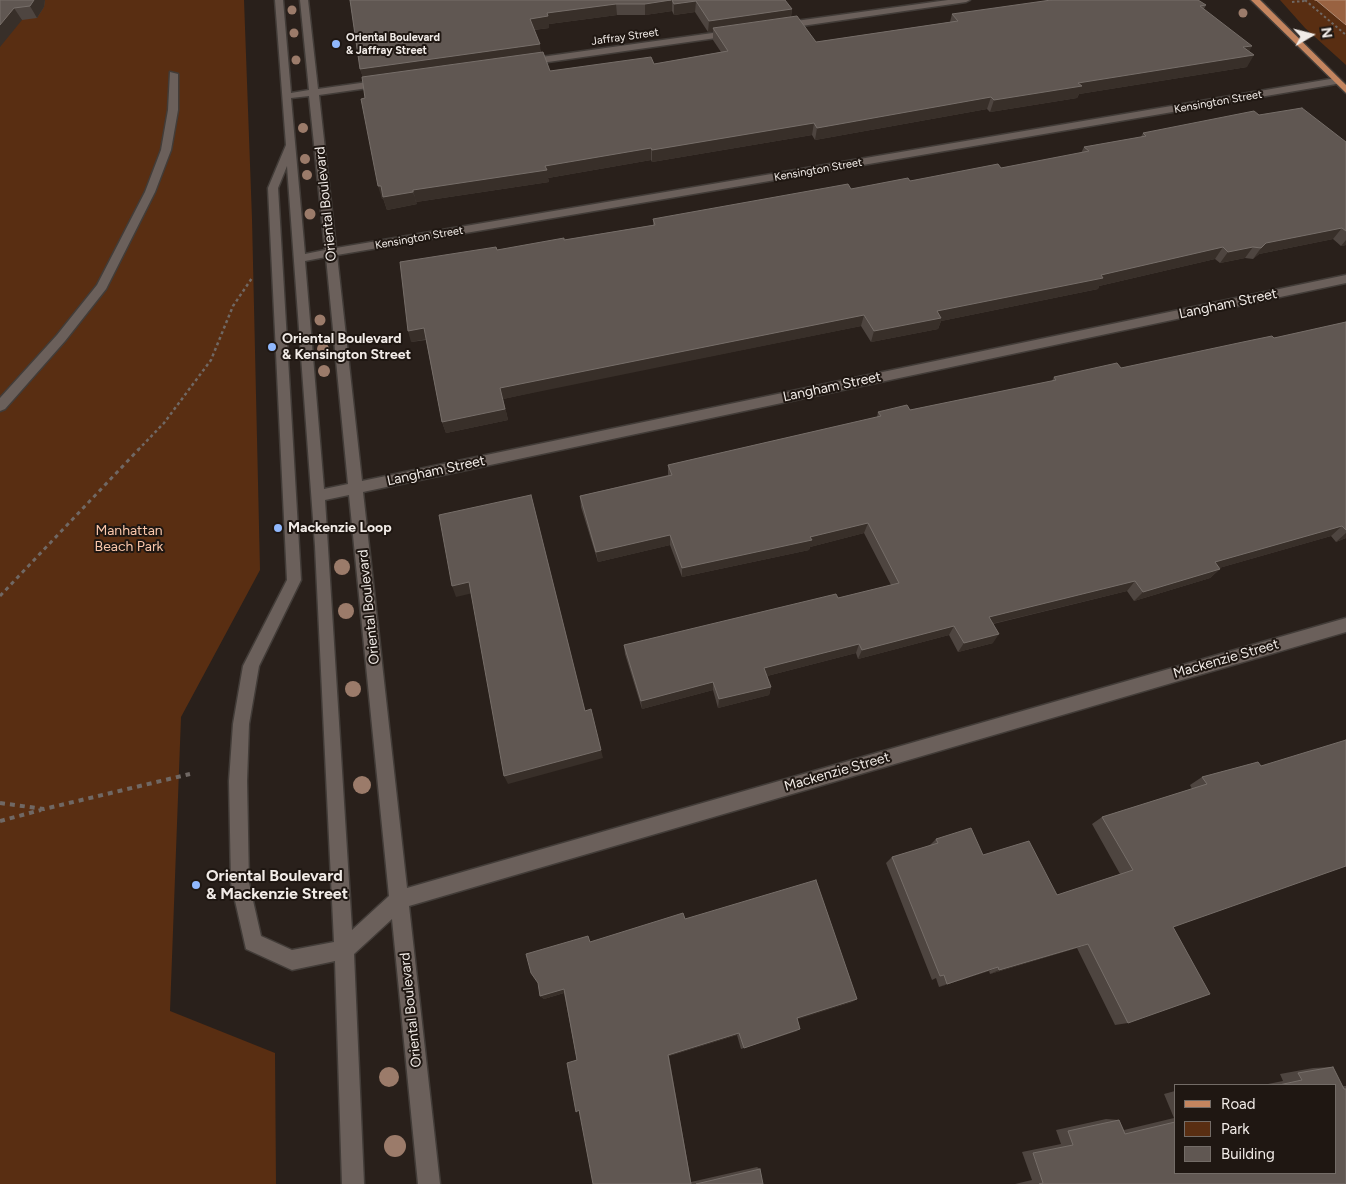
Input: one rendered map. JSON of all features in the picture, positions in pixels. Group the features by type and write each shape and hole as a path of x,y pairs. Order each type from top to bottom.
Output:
{"main road":[{"path":"1255,0 1346,90"}],"street":[{"name":"Oriental Boulevard","path":"279,0 318,496 344,950 353,1184"},
{"name":"Oriental Boulevard","path":"304,0 429,1184"},
{"path":"768,28 966,0"},
{"name":"Jaffray Street","path":"522,63 749,31"},
{"path":"0,406 61,338 102,286 150,192 166,150 173,110 173,74"},
{"path":"288,96 394,81"},
{"name":"Kensington Street","path":"300,258 1336,82"},
{"path":"291,142 273,188 294,580 251,666 241,724 238,780 240,883 253,942 292,960 344,950"},
{"name":"Langham Street","path":"318,496 1346,279"},
{"name":"Mackenzie Street","path":"344,950 400,899 1346,624"}],"path":[{"path":"1292,2 1305,1 1346,35"},
{"path":"0,596 164,423 211,360 233,306 254,275"},
{"path":"0,821 190,774"},
{"path":"0,803 44,810"}],"green space":[{"name":"Manhattan Beach Park","path":"0,0 244,0 252,219 260,570 181,717 170,1011 275,1053 276,1184 0,1184"},
{"path":"1280,0 1315,0 1346,25 1346,65 1305,28"}],"shaded area":[{"path":"1316,0 1346,0 1346,25"}],"building":[{"path":"0,0 34,0 30,6 14,8 0,25"},
{"path":"350,0 671,0 645,4 616,4 547,13 548,16 530,19 540,44 360,69"},
{"path":"672,0 785,0 792,9 709,21 696,1 674,4"},
{"path":"1051,0 1198,0 1206,5 1200,6 1252,46 1243,47 1254,55 1078,83 1082,86 994,100 991,97 817,128 814,123 652,150 651,148 545,166 547,170 413,190 413,192 383,197 381,186 378,186 361,99 365,98 362,77 543,52 550,71 651,57 654,64 728,51 713,28 797,16 816,42 958,21 952,14"},
{"path":"1302,108 1346,142 1346,231 1342,228 1266,243 1261,248 1253,247 1228,252 1223,247 1101,275 1103,278 937,311 941,318 874,331 864,315 500,388 505,409 442,422 424,328 408,331 400,262 496,247 497,250 655,225 653,219 848,184 851,189 908,178 910,181 998,164 1001,168 1089,151 1084,147 1146,136 1143,133 1254,111 1259,115"},
{"path":"1346,322 1346,530 1342,526 1215,562 1220,569 1143,592 1135,581 989,617 999,634 964,643 954,626 862,650 859,644 764,668 771,687 719,699 713,682 641,701 624,645 836,594 838,598 899,583 868,523 810,537 812,540 682,568 670,535 596,552 580,496 672,475 668,465 881,416 878,412 907,405 910,410 1056,380 1054,377 1117,363 1121,368"},
{"path":"531,495 585,711 591,709 601,750 504,776 469,582 452,586 439,515"},
{"path":"1346,740 1346,866 1173,927 1210,994 1128,1023 1088,944 999,970 998,967 947,984 944,975 940,976 892,857 938,843 936,839 971,828 983,855 1029,841 1057,895 1133,870 1102,817 1207,784 1202,777 1258,762 1261,766"},
{"path":"816,880 857,999 797,1018 800,1029 744,1048 739,1033 668,1055 691,1184 593,1184 579,1110 576,1112 567,1063 577,1060 564,989 540,996 538,983 531,973 526,954 588,936 590,942 683,913 685,919"},
{"path":"1333,1067 1344,1089 1346,1089 1346,1184 1039,1184 1043,1183 1033,1153 1073,1145 1068,1131 1119,1120 1125,1134 1174,1122 1174,1174 1336,1174 1336,1084 1284,1084 1302,1080 1298,1073"},
{"path":"760,1169 763,1184 696,1184"}],"place":[{"name":"Oriental Boulevard & Jaffray Street","path":"336,44"},
{"name":"Oriental Boulevard & Kensington Street","path":"272,347"},
{"name":"Mackenzie Loop","path":"278,528"},
{"name":"Oriental Boulevard & Mackenzie Street","path":"196,885"}]}
